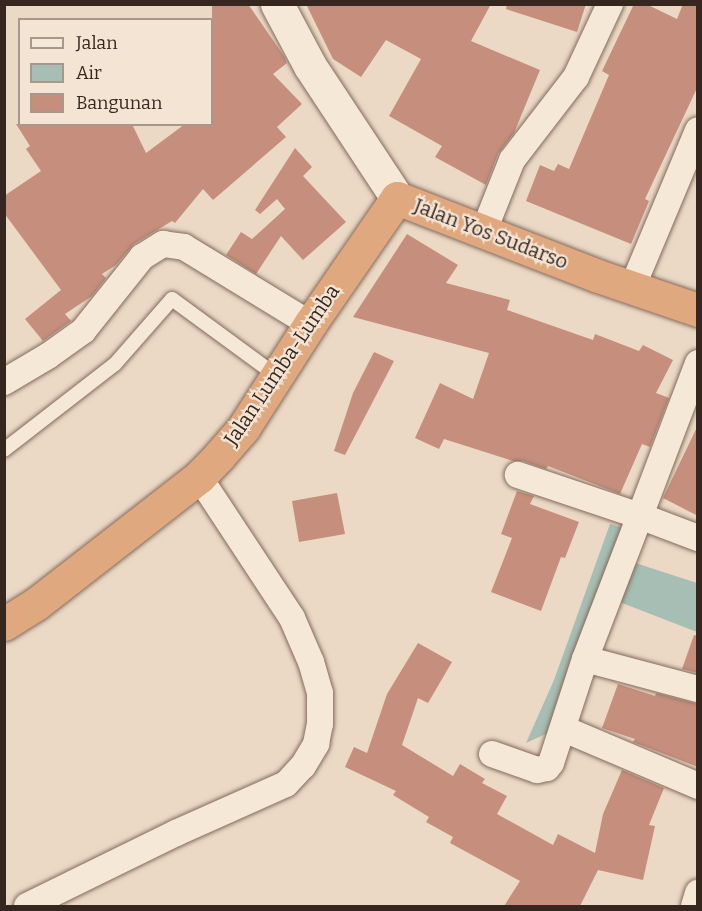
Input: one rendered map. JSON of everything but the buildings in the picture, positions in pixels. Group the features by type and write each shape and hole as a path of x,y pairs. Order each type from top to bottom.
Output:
{"highway":[{"name":"Jalan Yos Sudarso","path":"397,198 483,233 698,310"},
{"name":"Jalan Lumba-Lumba","path":"4,624 36,604 199,477 244,427 310,324 397,198"}],"street":[{"name":"Jalan Yos Sudarso","path":"278,4 310,66 397,198"},
{"path":"483,233 512,160 576,77 610,4"},
{"path":"632,288 698,130"},
{"path":"4,382 48,356 83,331 142,257 163,244 184,247 310,324"},
{"path":"492,754 537,770 543,770 551,763 585,659 698,363"},
{"path":"518,475 698,537"},
{"path":"27,906 176,832 286,784 303,766 316,744 320,724 320,693 311,662 292,618 199,477"},
{"path":"585,659 698,689"},
{"path":"564,729 698,786"},
{"path":"694,906 698,893"}],"lane":[{"path":"4,450 115,364 172,299 278,376"}],"water":[{"path":"610,524 627,529 617,557 697,583 697,632 604,596 552,731 526,743 554,680"}]}
